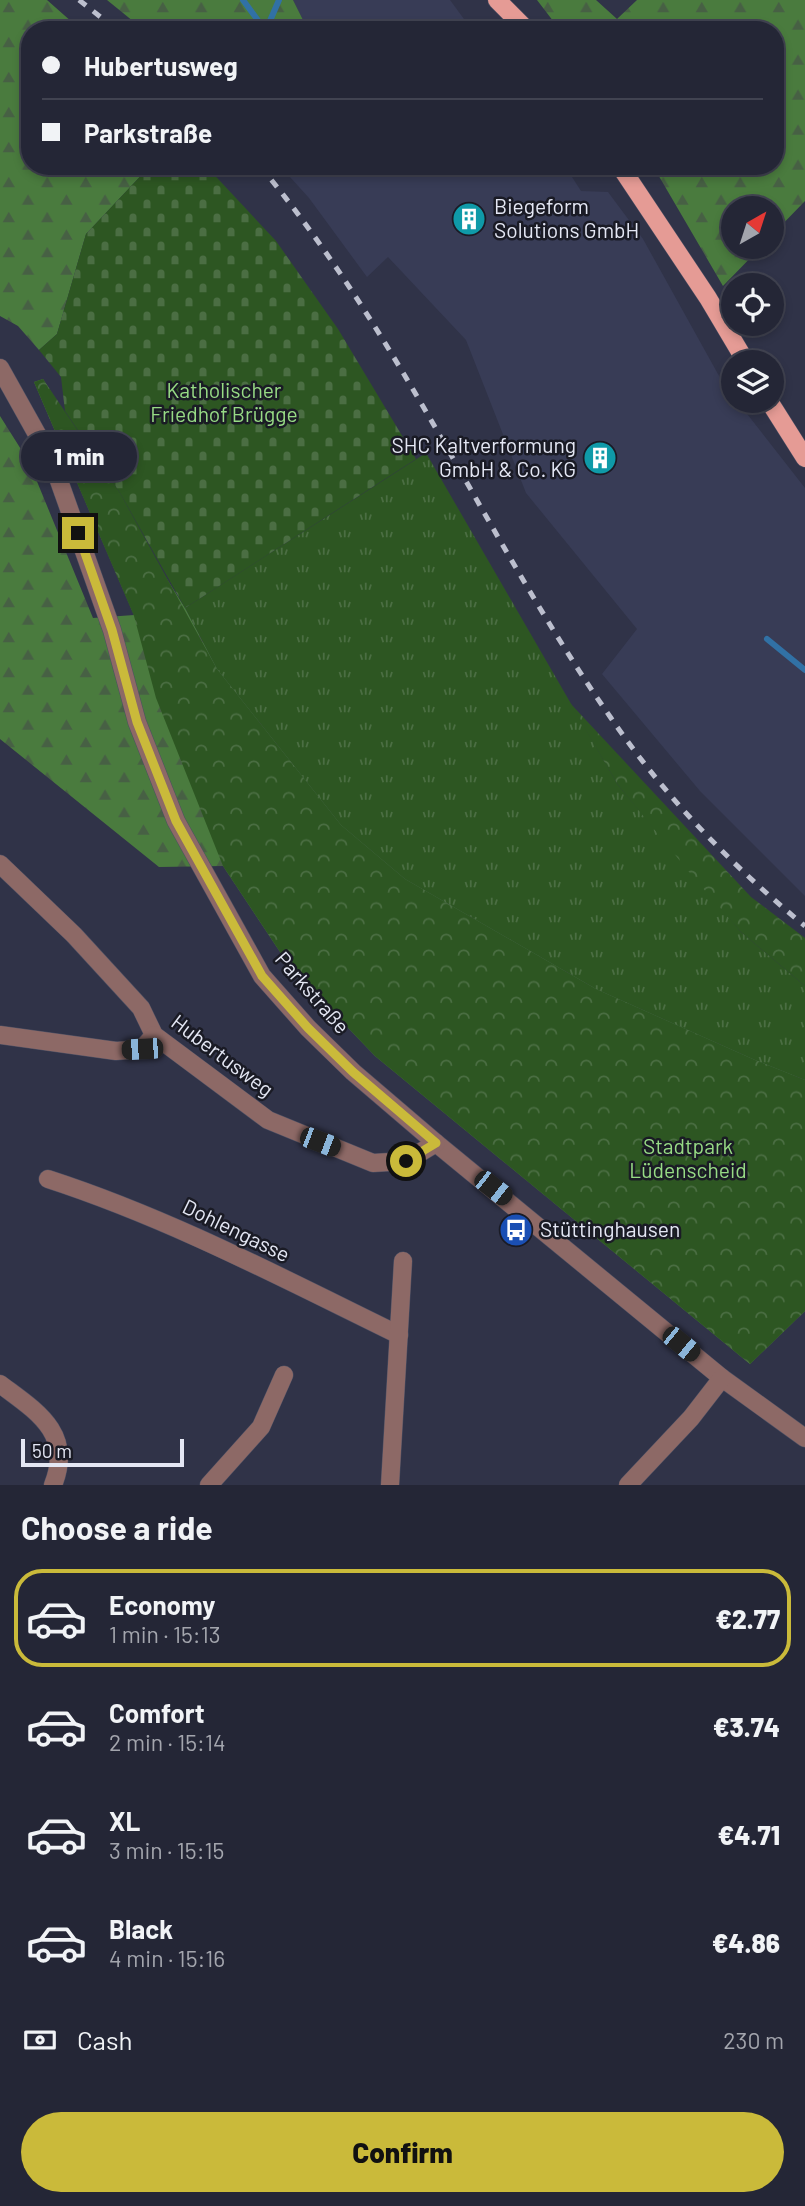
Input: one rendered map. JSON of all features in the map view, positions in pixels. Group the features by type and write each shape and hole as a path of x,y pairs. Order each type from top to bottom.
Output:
{"main road":[{"path":"497,0 518,21"},
{"path":"626,175 708,298 739,350"},
{"path":"777,413 805,457"}],"street":[{"name":"Parkstraße","path":"0,368 52,461 112,630 137,722 176,821 262,976 308,1028 436,1143 722,1378 805,1438"},
{"name":"Hubertusweg","path":"0,864 74,935 141,1008 154,1035 268,1120 373,1163 406,1161 436,1143"},
{"path":"0,1035 116,1051 142,1049 154,1035"},
{"name":"Dohlengasse","path":"48,1179 111,1199 169,1223 399,1335"},
{"path":"390,1485 403,1261"},
{"path":"209,1485 261,1427 284,1374"},
{"path":"628,1485 691,1418 722,1378"},
{"path":"0,1384 43,1416 59,1442 53,1485"}],"shaded area":[{"path":"293,0 450,0 465,21 304,21"},
{"path":"288,175 571,175 581,191 608,192 643,239 721,379 721,413 746,413 805,488 805,896 700,791 602,674 637,629 526,493 466,340 388,257 367,277 309,198"}],"green space":[{"path":"0,0 47,0 71,21 21,21 21,175 142,175 86,234 57,334 39,350 18,326 0,316"},
{"path":"107,0 293,0 304,21 133,21"},
{"path":"537,0 596,0 617,19 637,0 805,0 805,201 784,223 784,196 721,196 721,259 749,259 736,273 721,273 721,283 658,175 784,175 784,21 553,21"},
{"name":"Katholischer Friedhof Brügge","path":"142,175 214,175 276,241 338,329 416,459 185,608 120,493 65,411 61,377 39,350 57,334 86,234"},
{"name":"Stadtpark Lüdenscheid","path":"43,379 185,608 217,669 341,825 405,879 596,989 805,1080 805,1311 750,1364 375,1056 290,967 223,866 159,867 0,739 0,416 29,462 93,618 134,615 34,382"},
{"name":"Stadtpark Lüdenscheid","path":"43,379 120,493 217,669 341,825 405,879 596,989 805,1080 805,1311 750,1364 375,1056 290,967 223,866 156,698 134,616 34,382"},
{"path":"426,453 618,785 741,932 805,986 805,1080 596,989 405,879 341,825 217,669 185,608"},
{"path":"570,703 751,897 805,938 805,986 741,932 694,878 618,785"}],"waterway":[{"path":"243,0 258,21"},
{"path":"270,21 279,0"},
{"path":"767,639 805,670"}],"railway":[{"path":"79,0 106,21"},
{"path":"267,175 311,232 401,369 523,580 611,718 654,775 701,829 751,879 805,926"}],"place":[{"name":"Biegeform Solutions GmbH","path":"469,219"},
{"name":"SHC Kaltverformung GmbH & Co. KG","path":"600,458"},
{"name":"Stüttinghausen","path":"516,1230"}],"route":[{"path":"78,533 112,630 137,722 176,821 262,976 308,1028 353,1072 436,1143 406,1161"}]}
